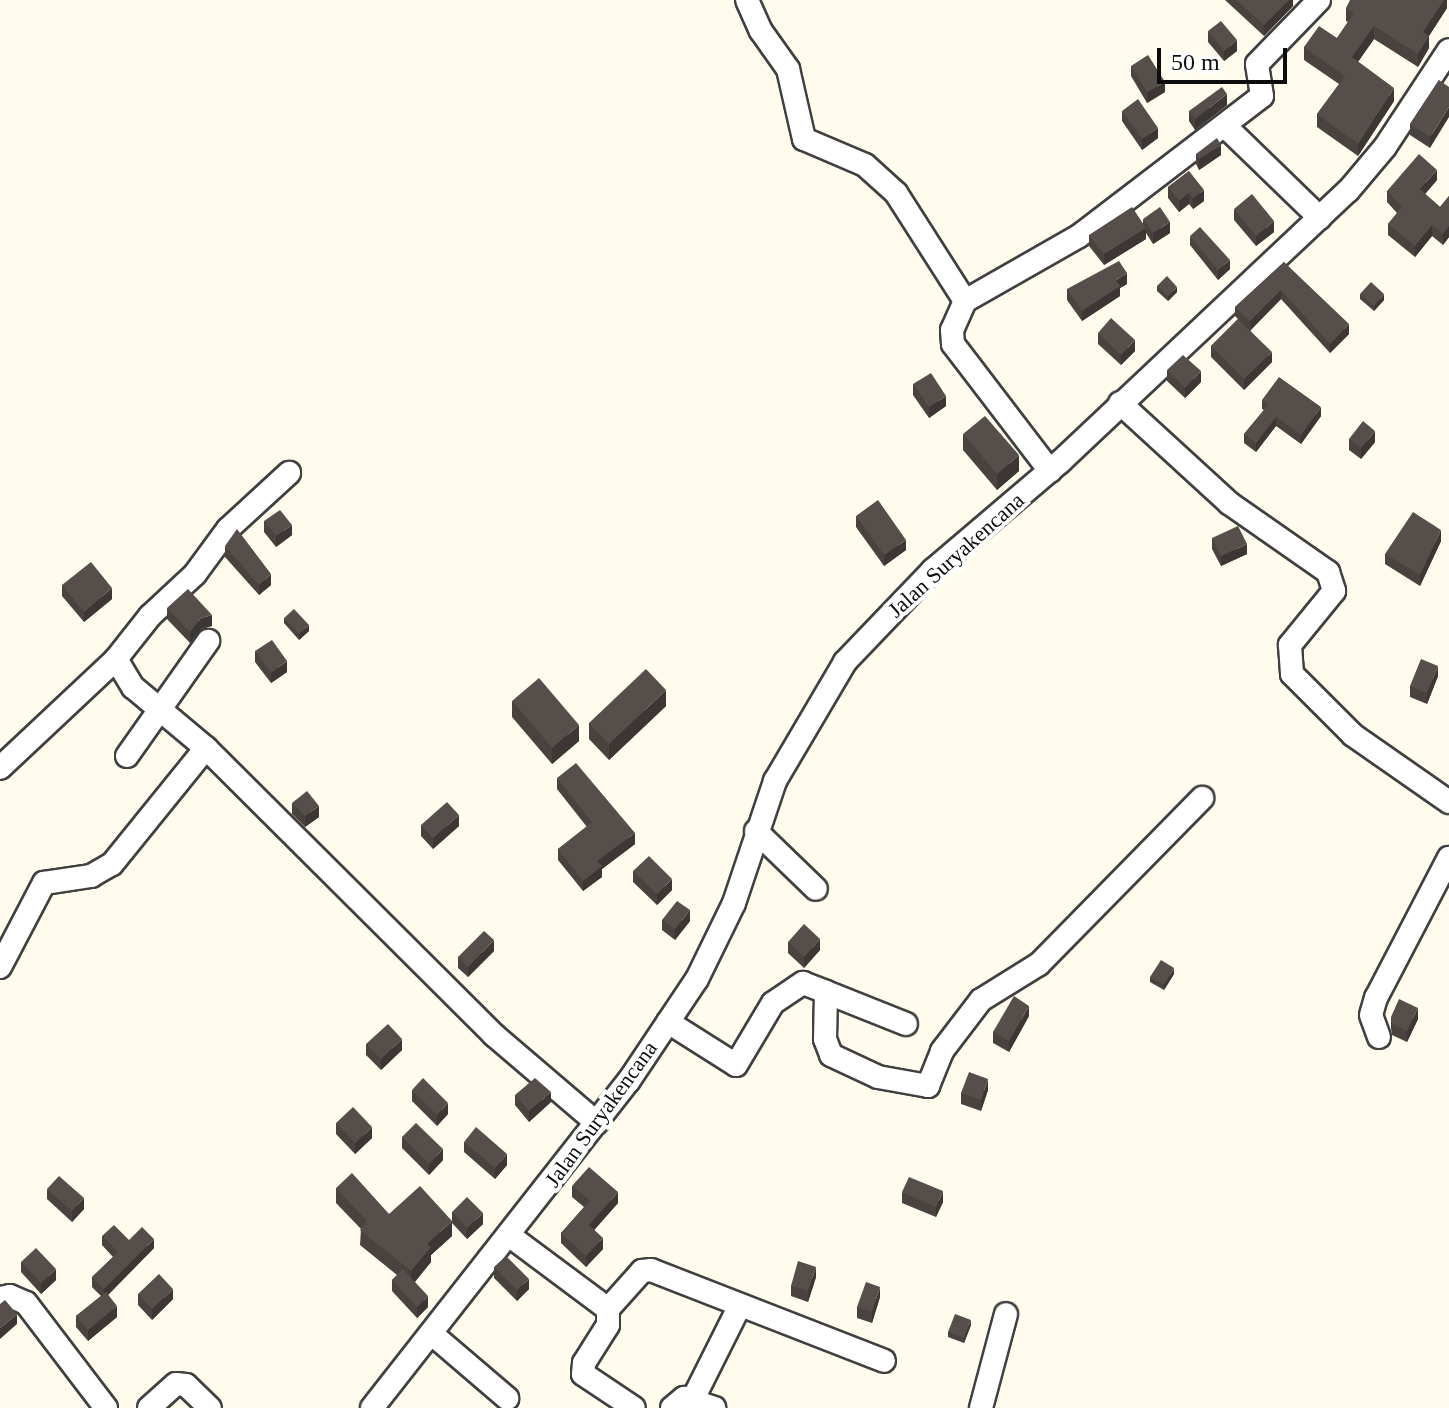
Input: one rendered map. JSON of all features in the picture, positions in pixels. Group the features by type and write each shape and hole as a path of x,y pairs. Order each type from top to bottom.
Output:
{"street":[{"path":"747,0 761,31 788,69 804,139 879,174 965,301"},
{"path":"1050,471 953,344 952,330 965,301 1079,236 1262,96 1257,64 1319,0"},
{"name":"Jalan Suryakencana","path":"372,1408 597,1123 668,1022 720,939 756,831 794,744 845,662 933,570 1050,471 1320,218 1379,155 1449,50"},
{"path":"1225,126 1320,218"},
{"path":"1120,403 1229,503 1328,572 1334,591 1290,645 1292,674 1353,735 1449,802"},
{"path":"0,768 116,659 150,616 195,574 228,529 289,473"},
{"path":"127,756 163,711 208,641"},
{"path":"116,659 133,687 206,748 494,1035 597,1123"},
{"path":"0,967 44,883 91,876 112,864 206,748"},
{"path":"826,992 825,1039 831,1055 878,1077 928,1086 942,1051 981,1000 1039,964 1202,798"},
{"path":"756,831 816,889"},
{"path":"1379,1037 1371,1015 1376,998 1449,858"},
{"path":"668,1022 736,1065 745,1058 759,1022 781,995 803,983 906,1024"},
{"path":"510,1236 608,1309"},
{"path":"634,1408 583,1374 584,1363 608,1325 608,1309 646,1270 884,1361"},
{"path":"0,1298 10,1296 26,1303 106,1408"},
{"path":"693,1405 740,1305"},
{"path":"981,1408 1006,1314"},
{"path":"432,1334 507,1398"},
{"path":"149,1408 176,1384 192,1390 210,1408"}],"building":[{"path":"1236,0 1289,0 1264,25"},
{"path":"1350,0 1444,0 1423,32 1429,36 1418,54 1374,26 1352,57 1394,88 1358,144 1317,114 1345,76 1304,47 1319,26 1337,38 1354,13 1346,8"},
{"path":"1221,21 1237,40 1224,51 1208,31"},
{"path":"1148,55 1165,82 1147,92 1131,66"},
{"path":"1439,80 1449,87 1449,107 1430,137 1410,124"},
{"path":"1222,87 1227,94 1195,119 1189,111"},
{"path":"1138,99 1158,128 1142,139 1122,111"},
{"path":"1217,138 1221,145 1199,159 1196,154"},
{"path":"1419,154 1437,170 1420,189 1440,207 1449,196 1449,226 1443,234 1432,225 1415,246 1388,224 1402,207 1387,191"},
{"path":"1189,171 1204,190 1193,198 1189,193 1179,201 1168,187"},
{"path":"1252,194 1274,221 1256,236 1234,209"},
{"path":"1132,207 1146,228 1104,254 1089,235"},
{"path":"1160,207 1170,222 1153,233 1143,219"},
{"path":"1200,227 1230,260 1218,270 1190,236"},
{"path":"1119,261 1127,273 1116,280 1120,286 1082,311 1067,289"},
{"path":"1284,262 1349,324 1330,344 1281,290 1250,321 1235,307"},
{"path":"1167,276 1177,287 1168,296 1157,286"},
{"path":"1371,282 1384,294 1374,306 1360,294"},
{"path":"1111,318 1135,340 1121,355 1098,333"},
{"path":"1238,319 1272,352 1244,379 1211,346"},
{"path":"1183,355 1201,371 1185,388 1167,370"},
{"path":"931,373 946,396 929,407 913,384"},
{"path":"1279,377 1321,407 1301,435 1276,417 1256,443 1244,434 1268,405 1262,400"},
{"path":"985,416 1019,455 997,474 963,434"},
{"path":"1363,421 1375,431 1361,448 1349,439"},
{"path":"878,500 906,540 884,555 856,516"},
{"path":"280,510 292,525 276,536 264,521"},
{"path":"1413,512 1441,530 1420,575 1385,554"},
{"path":"1238,526 1247,544 1221,556 1212,538"},
{"path":"237,529 271,574 259,585 225,546"},
{"path":"91,562 112,588 84,612 62,585"},
{"path":"188,589 212,615 201,618 190,632 167,608"},
{"path":"294,609 309,625 299,634 284,618"},
{"path":"272,640 287,661 271,673 255,651"},
{"path":"1421,659 1438,666 1427,693 1410,686"},
{"path":"646,669 666,690 609,744 589,723"},
{"path":"539,678 579,725 552,748 512,701"},
{"path":"576,763 635,833 597,861 602,866 583,881 558,849 592,822 557,778"},
{"path":"307,791 319,806 305,816 292,803"},
{"path":"447,802 459,815 433,838 421,825"},
{"path":"649,856 672,879 657,894 633,871"},
{"path":"677,901 690,910 675,929 662,920"},
{"path":"804,924 820,939 804,957 788,942"},
{"path":"484,931 494,940 468,967 458,957"},
{"path":"1161,960 1174,968 1164,985 1150,977"},
{"path":"1014,996 1029,1006 1009,1041 993,1032"},
{"path":"1399,999 1418,1008 1407,1031 1392,1024 1391,1017"},
{"path":"388,1024 402,1039 381,1059 366,1044"},
{"path":"969,1072 988,1079 981,1100 961,1093"},
{"path":"423,1078 448,1103 437,1115 412,1090"},
{"path":"535,1078 551,1092 529,1111 515,1095"},
{"path":"353,1107 372,1127 355,1143 336,1123"},
{"path":"416,1123 443,1149 429,1164 402,1137"},
{"path":"476,1127 507,1154 495,1168 464,1142"},
{"path":"589,1167 618,1192 589,1225 603,1238 586,1256 561,1233 590,1201 572,1186"},
{"path":"352,1173 389,1214 420,1186 452,1221 427,1244 431,1247 411,1271 360,1230 367,1221 336,1188"},
{"path":"59,1176 84,1198 72,1211 47,1189"},
{"path":"909,1177 943,1191 936,1207 902,1192"},
{"path":"467,1197 483,1213 467,1228 452,1212"},
{"path":"114,1225 129,1240 142,1227 154,1239 104,1289 92,1277 118,1252 102,1236"},
{"path":"36,1248 56,1269 41,1283 21,1262"},
{"path":"506,1256 529,1279 517,1290 494,1267"},
{"path":"798,1261 816,1267 808,1291 791,1286"},
{"path":"403,1269 428,1296 417,1307 392,1280"},
{"path":"159,1274 173,1289 152,1309 138,1294"},
{"path":"866,1282 880,1287 872,1312 857,1307"},
{"path":"106,1292 117,1306 88,1330 76,1316"},
{"path":"5,1300 17,1314 0,1328 0,1304"},
{"path":"955,1314 971,1320 964,1338 948,1332"}]}
